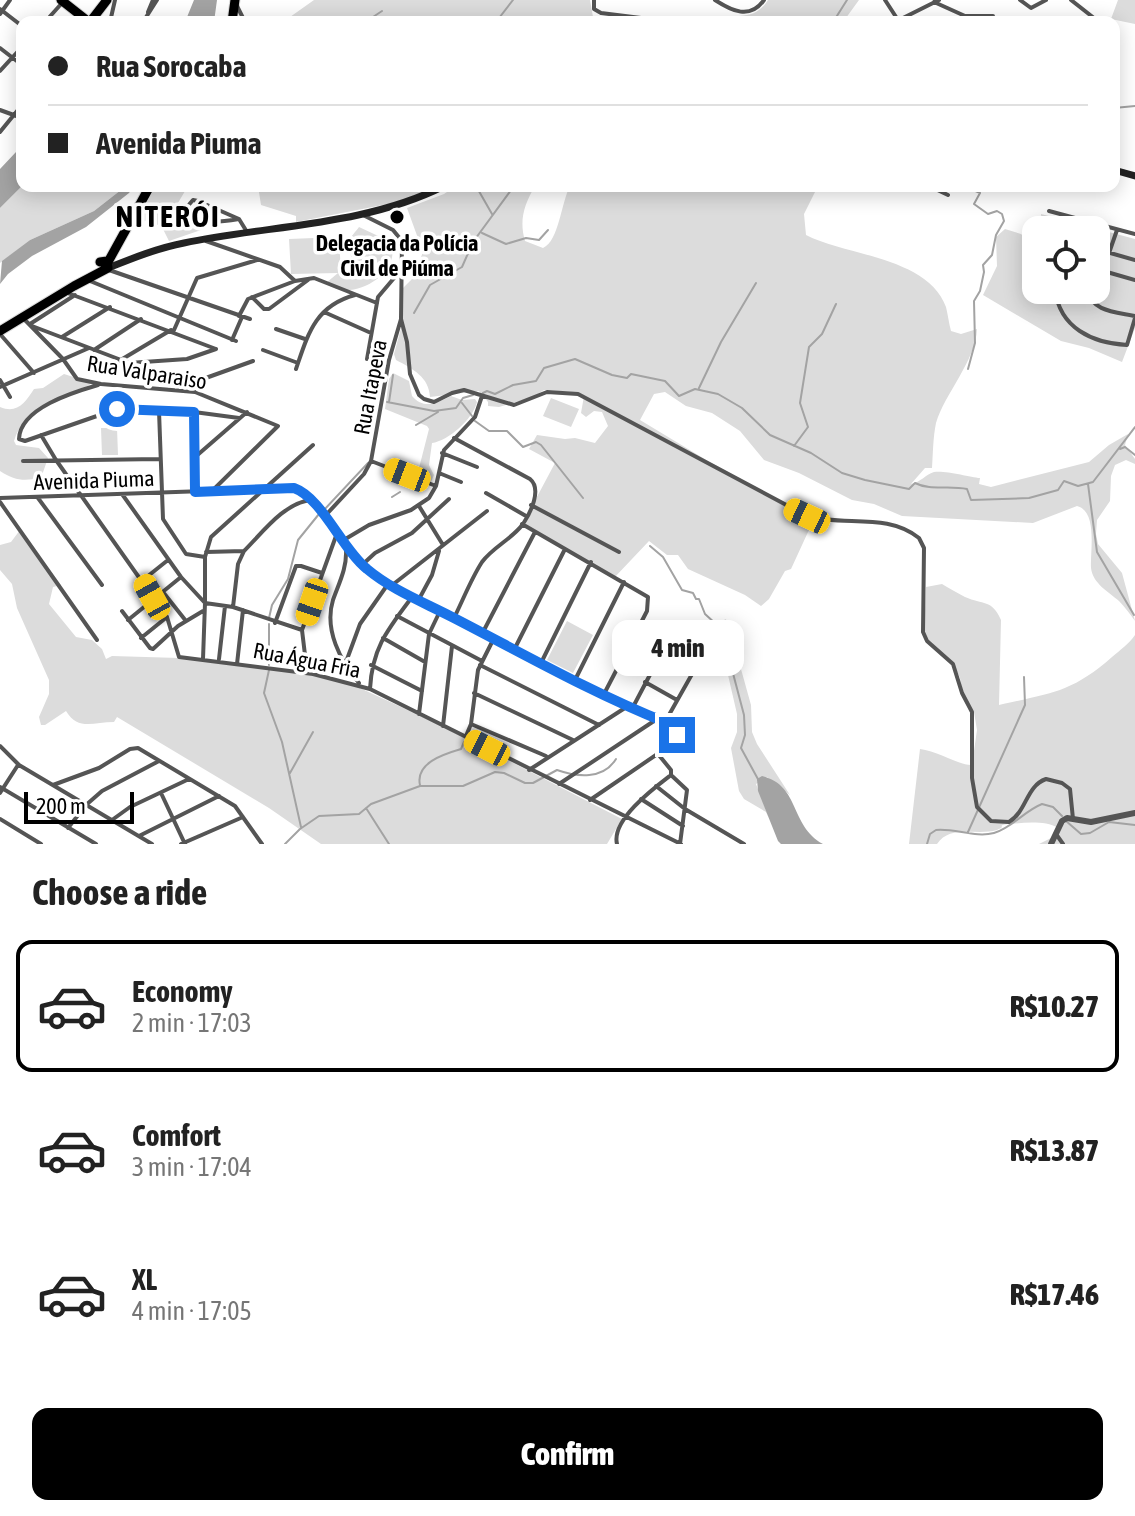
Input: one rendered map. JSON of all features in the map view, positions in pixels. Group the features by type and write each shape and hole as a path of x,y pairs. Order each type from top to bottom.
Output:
{"main road":[{"path":"95,16 107,0"},
{"path":"63,1 82,16"},
{"path":"71,291 107,265 146,192"},
{"path":"0,333 28,322 107,265 201,239 361,214 430,192"}],"street":[{"path":"1,11 10,0"},
{"path":"594,0 594,9 601,13 625,16"},
{"path":"715,0 743,13 754,10 764,0"},
{"path":"1020,0 1031,8 1046,0"},
{"path":"1071,0 1091,16"},
{"path":"908,16 937,1 965,16 993,16"},
{"path":"0,48 16,61"},
{"path":"0,71 16,54"},
{"path":"0,110 14,115"},
{"path":"0,132 16,112"},
{"path":"942,192 948,195"},
{"path":"239,219 215,223 193,218 186,213 191,202 198,201 239,219 247,232"},
{"path":"1049,211 1135,234"},
{"path":"361,214 399,235 403,249 401,319 410,374 415,389 424,399 434,402 464,390 510,405 547,392 578,394 807,516 824,521 887,523 915,534 924,548 925,637 953,664 973,718 972,778 977,807 991,821 1009,822 1020,812 1032,788 1046,779 1062,783 1070,789 1069,819 1051,844"},
{"path":"1110,250 1117,230"},
{"path":"201,239 280,267 295,281"},
{"path":"1110,253 1135,260"},
{"path":"119,361 172,330 199,277 259,260"},
{"path":"107,265 187,299 250,319"},
{"path":"280,267 286,284"},
{"path":"367,359 381,291 401,269"},
{"path":"1110,273 1135,280"},
{"path":"87,280 234,340 246,301 295,281 310,278 377,303"},
{"path":"252,297 264,309 269,309 310,278"},
{"path":"28,322 129,363 178,360 216,349 71,291"},
{"path":"263,350 297,366 313,322 344,299 357,295"},
{"path":"1058,304 1065,319 1084,334 1125,345 1135,317 1094,304"},
{"path":"62,337 110,307"},
{"path":"324,312 371,333"},
{"path":"2,386 92,349 141,319"},
{"name":"Rua Itapeva","path":"325,516 364,474 371,461 389,360 401,319"},
{"name":"Rua Valparaiso","path":"28,322 63,359 77,379 207,395 278,426 211,492"},
{"path":"276,329 305,339"},
{"path":"0,333 34,373"},
{"path":"175,389 253,361"},
{"path":"0,380 10,397"},
{"path":"101,384 62,397 34,413 18,434 23,442 117,409 194,412 239,418"},
{"path":"342,541 369,525 419,506 436,486 442,453 475,417 482,396"},
{"path":"159,411 163,519 172,536 186,554 244,551"},
{"path":"194,412 195,492"},
{"path":"194,458 247,412"},
{"path":"41,435 80,495 143,580 167,617 172,631"},
{"path":"454,438 533,481 537,490 522,524 483,561 454,618"},
{"path":"203,659 205,555 211,537 313,445"},
{"path":"442,453 477,467"},
{"path":"23,461 159,459"},
{"name":"Rua Itapeva","path":"371,461 436,486"},
{"path":"439,473 461,482"},
{"name":"Avenida Piuma","path":"0,500 294,488 311,500"},
{"path":"486,493 526,516"},
{"path":"122,494 168,560 205,603 233,607 302,630"},
{"path":"38,498 102,585"},
{"path":"362,565 375,553 412,533 449,499"},
{"path":"0,500 97,640"},
{"path":"233,607 238,564 244,551 287,509 299,501 311,500 362,565 389,585 493,640 665,722 676,733 675,742 590,800"},
{"path":"531,505 619,552"},
{"path":"418,601 432,575 441,547 419,506"},
{"path":"345,664 360,624 389,585 487,511"},
{"path":"522,524 648,597 647,611 604,694"},
{"path":"482,634 535,532"},
{"path":"313,674 305,655 302,630 336,535"},
{"path":"346,547 346,564 331,614 336,647 361,686"},
{"path":"514,650 565,548"},
{"path":"143,580 168,560"},
{"path":"541,663 591,562"},
{"path":"275,623 296,566 322,573"},
{"path":"128,620 181,577"},
{"path":"575,680 624,582"},
{"path":"163,592 186,622"},
{"path":"370,689 371,665 383,638 412,597"},
{"path":"219,661 225,606"},
{"path":"122,611 153,649 172,631 205,610"},
{"path":"237,664 243,610"},
{"path":"419,714 429,634 440,611"},
{"path":"397,616 599,725"},
{"path":"141,638 167,617"},
{"name":"Rua Água Fria","path":"172,631 179,657 313,674 370,689 680,844"},
{"path":"529,770 631,706 673,631"},
{"path":"383,638 425,662"},
{"path":"465,737 471,724 481,663 493,640"},
{"path":"665,722 709,644"},
{"path":"443,726 452,646"},
{"path":"371,665 422,691"},
{"path":"645,682 677,700"},
{"path":"474,693 574,740"},
{"path":"559,784 657,719"},
{"path":"471,724 547,757"},
{"path":"0,746 19,765 152,844"},
{"path":"53,785 99,768 132,748 140,749 235,806 262,844"},
{"path":"658,754 671,770 671,775 685,788 680,844"},
{"path":"68,828 86,805 114,783 159,761"},
{"path":"19,765 1,790 96,844"},
{"path":"617,844 616,837 625,818 641,799 671,775"},
{"path":"112,820 130,807 189,779"},
{"path":"656,786 685,809 744,844"},
{"path":"161,793 184,844 243,817"},
{"path":"138,836 219,796"},
{"path":"641,799 683,826"},
{"path":"1069,819 1091,822 1135,813"},
{"path":"0,819 41,844"},
{"path":"1056,834 1063,844"}],"shaded area":[{"path":"194,0 217,0 215,16 187,16"},
{"path":"314,0 590,0 593,16 291,16"},
{"path":"768,0 859,0 847,16 739,16 756,12"},
{"path":"1118,0 1135,0 1135,24 1120,21 1120,16 1112,16"},
{"path":"16,152 16,192 0,208 0,169"},
{"path":"16,192 118,192 94,211 30,240 0,263 0,208"},
{"path":"118,192 130,192 86,227 32,256 0,284 2,261 30,240 94,211"},
{"path":"150,192 184,192 172,213 172,223 201,230 169,241 163,229 150,219 140,223 135,218"},
{"path":"259,192 422,192 398,202 296,222 296,216 261,205"},
{"path":"532,192 524,213 523,233 525,241 543,248 553,238 567,192 815,192 804,214 806,235 905,268 936,290 946,307 951,331 961,334 977,329 966,365 936,423 932,468 925,468 911,484 938,472 980,478 979,484 991,487 1089,462 1128,434 1125,445 1135,464 1126,460 1115,465 1111,476 1110,501 1097,520 1096,534 1098,544 1122,573 1135,621 1092,574 1090,524 1084,509 1077,506 1033,523 902,516 874,504 852,500 799,473 764,460 740,431 712,413 686,406 665,392 654,394 640,420 814,519 791,569 785,571 769,599 761,606 745,595 688,569 678,555 667,555 649,541 614,578 522,525 555,463 529,449 537,435 595,443 608,426 602,412 594,411 586,417 581,413 584,396 572,392 544,390 533,397 499,407 488,406 479,391 430,397 423,379 396,360 394,354 403,321 403,288 413,278 423,252 407,208 444,194"},
{"path":"359,227 391,242 393,252 390,262 378,279 358,289 347,290 336,289 326,283 338,273 291,274 289,239 339,237 341,274 351,266 349,242"},
{"path":"1005,229 1021,234 1022,304 1110,304 1110,232 1135,239 1135,328 1122,362 1089,348 1061,341 983,295 997,266 996,237"},
{"path":"393,373 409,381 412,396 421,403 436,403 451,396 462,400 475,399 477,402 471,415 459,428 432,443 429,465 434,475 431,482 417,476 429,429 385,409 389,379"},
{"path":"64,374 92,383 36,412 19,429 14,441 16,445 39,448 48,458 41,478 10,477 0,471 0,407 16,408 34,389 43,388"},
{"path":"551,398 579,409 571,427 543,416"},
{"path":"101,428 117,428 118,455 102,455"},
{"path":"20,530 61,585 53,587 49,604 76,637 92,640 102,649 106,659 112,656 179,658 287,670 349,683 436,723 622,819 607,844 321,844 269,808 117,717 114,722 87,724 76,721 66,711 41,725 39,717 49,694 49,680 17,608 12,584 0,570 0,545 11,542"},
{"path":"942,584 990,606 998,613 1001,620 999,705 1072,685 1098,669 1135,635 1135,844 1039,844 1053,837 1058,828 1034,823 1004,825 989,832 956,832 942,838 937,844 909,844 920,749 972,765 977,730 974,712 963,697 960,678 953,663 924,636 926,587"},
{"path":"725,619 739,628 733,637 751,705 752,732 790,795 767,777 756,784 769,818 766,812 744,799 739,791 731,748 737,732 737,714 727,656 721,640 715,638"},
{"path":"567,621 593,635 573,673 547,660"},
{"path":"762,776 783,788 805,827 823,844 781,844 778,841 758,791 757,779"}],"waterway":[{"path":"501,16 513,0"},
{"path":"837,16 847,0"},
{"path":"374,16 382,11"},
{"path":"1120,107 1135,106"},
{"path":"479,192 492,214"},
{"path":"414,313 430,285 462,267 473,242 510,192"},
{"path":"968,369 975,343 974,301 980,291 983,265 992,255 996,235 1004,221 997,211 988,214 974,204 980,193 978,192"},
{"path":"482,233 506,244 526,238 539,240 548,230"},
{"path":"699,388 721,342 756,283"},
{"path":"794,446 808,427 800,403 809,347 822,334 836,304"},
{"path":"483,393 495,394 513,385 536,381 544,368 575,359 612,375 627,378 631,374 665,381 679,396 695,389 718,394 742,408 770,435 811,453 842,473 909,489 915,483 927,487 967,489 971,500 1029,498 1058,490 1064,481 1078,486 1093,482 1135,427"},
{"path":"389,402 393,375"},
{"path":"387,402 434,411 456,408 463,398 473,395"},
{"path":"462,403 472,416"},
{"path":"416,425 438,412"},
{"path":"475,421 489,431 507,431 523,447 536,442 541,445 583,498"},
{"path":"1120,449 1125,447 1135,455"},
{"path":"324,510 368,463"},
{"path":"1088,484 1097,552 1134,615"},
{"path":"392,497 400,492"},
{"path":"269,618 272,605 288,579 298,540 319,514"},
{"path":"650,546 663,557 682,590 693,593 705,614 717,625 725,643 744,715 745,735 741,748 759,781"},
{"path":"269,624 269,665"},
{"path":"269,670 264,693 282,742 301,827"},
{"path":"968,832 1025,705 1024,677"},
{"path":"290,773 313,732"},
{"path":"420,785 426,765 461,749 464,742"},
{"path":"285,844 319,816 359,814 371,804 420,786 463,786 495,772 533,783 557,770 581,775 597,774 616,759"},
{"path":"927,844 930,834 936,830 994,833 1042,804 1053,807 1062,816"},
{"path":"366,808 389,844"},
{"path":"1066,821 1081,834 1090,833 1109,822 1135,825"}],"place":[{"name":"Delegacia da Polícia Civil de Piúma","path":"397,217"}],"district":[{"name":"NITERÓI","path":"168,216"}],"route":[{"path":"117,409 194,412 195,492 301,490 362,565 391,586 493,640 665,722 677,735"}]}
